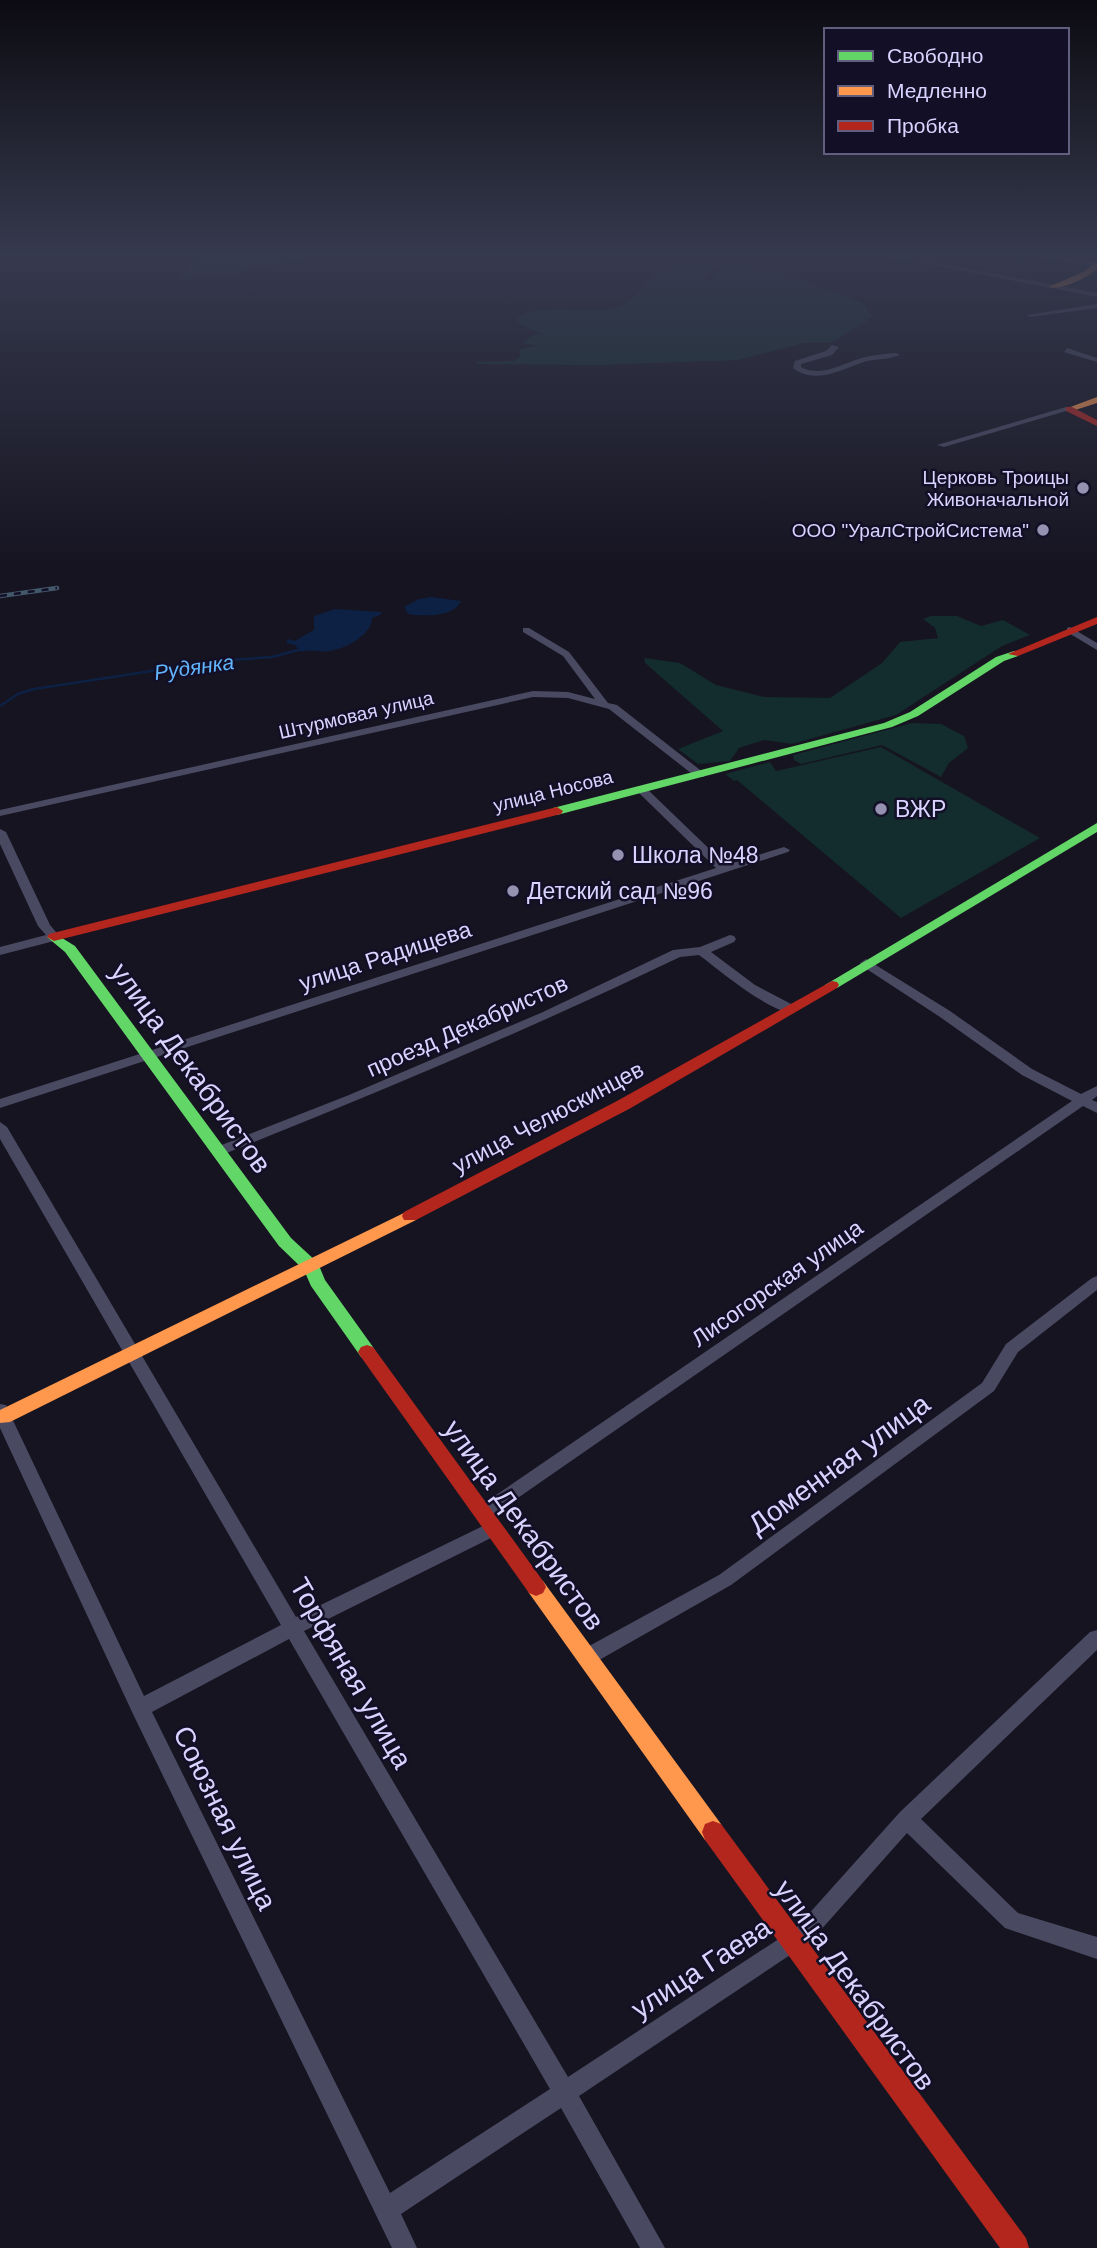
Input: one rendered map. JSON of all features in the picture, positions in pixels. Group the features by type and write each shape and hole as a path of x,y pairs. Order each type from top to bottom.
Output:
{"street":[{"path":"817,357 798,363 797,368 812,373 832,372 883,357"},
{"path":"941,445 1097,400"},
{"path":"1069,409 1097,423"},
{"name":"улица Носова","path":"0,951 838,740 903,720 1000,659 1097,620"},
{"path":"526,630 566,654 604,704"},
{"path":"1070,630 1097,647"},
{"name":"Штурмовая улица","path":"0,814 518,696 568,695 613,707 700,775"},
{"path":"642,790 723,869"},
{"name":"улица Челюскинцев","path":"2,1414 312,1267 622,1105 1097,827"},
{"name":"улица Декабристов","path":"0,832 44,926 70,948 285,1242 312,1267 317,1282 790,1942 1016,2248"},
{"name":"улица Радищева","path":"0,1104 784,850"},
{"name":"проезд Декабристов","path":"219,1151 354,1098 536,1020 677,953 702,951 730,939"},
{"path":"702,951 750,988 790,1009"},
{"path":"866,962 1027,1072 1097,1108"},
{"name":"Лисогорская улица","path":"483,1513 1097,1090"},
{"name":"Торфяная улица","path":"0,1127 653,2248"},
{"name":"Доменная улица","path":"587,1657 725,1580 988,1387 1012,1348 1097,1282"},
{"name":"Союзная улица","path":"2,1414 139,1708 405,2248"},
{"path":"139,1708 292,1628 494,1529"},
{"name":"улица Гаева","path":"386,2210 815,1923 907,1819 1097,1638"},
{"path":"907,1819 1012,1921 1097,1948"}],"green space":[{"path":"520,357 750,357 738,360 599,365 475,362 514,361"},
{"path":"931,616 957,616 981,626 1003,620 1030,635 1002,646 896,715 792,744 764,740 739,748 730,761 698,764 678,749 723,731 645,663 644,658 680,663 716,685 764,697 830,698 882,663 900,642 938,638 935,628 923,619"},
{"path":"912,723 941,724 964,736 968,748 949,763 941,777 882,745 801,764 794,760 793,755"},
{"name":"ВЖР","path":"881,747 1040,838 901,918 737,780 734,781 725,774 770,762 776,771"}],"water":[{"path":"431,597 461,601 457,607 437,615 408,614 404,607 419,599"},
{"path":"335,609 382,612 372,618 363,635 335,650 301,652 295,645 286,643 288,639 295,641 314,630 314,616"}],"waterway":[{"name":"Рудянка","path":"0,706 18,694 34,689 217,661 272,657 302,649"}],"railway":[{"path":"0,596 57,588"}],"traffic: fast":[{"path":"557,811 888,725 914,714 1000,659 1014,654"},
{"path":"832,985 1097,827"},
{"path":"54,937 70,949 285,1242 312,1267 317,1282 367,1352"}],"traffic: slow":[{"path":"1069,409 1097,400"},
{"path":"3,1417 410,1216"},
{"path":"536,1587 713,1832"}],"traffic: jam":[{"path":"1069,409 1097,423"},
{"path":"1014,654 1097,620"},
{"path":"54,937 557,811"},
{"path":"410,1216 623,1105 832,985"},
{"path":"367,1352 536,1587"},
{"path":"713,1832 1016,2248"}],"place":[{"name":"Церковь Троицы Живоначальной","path":"1083,488"},
{"name":"ООО \"УралСтройСистема\"","path":"1043,530"},
{"name":"ВЖР","path":"881,809"},
{"name":"Школа №48","path":"618,855"},
{"name":"Детский сад №96","path":"513,891"}]}
